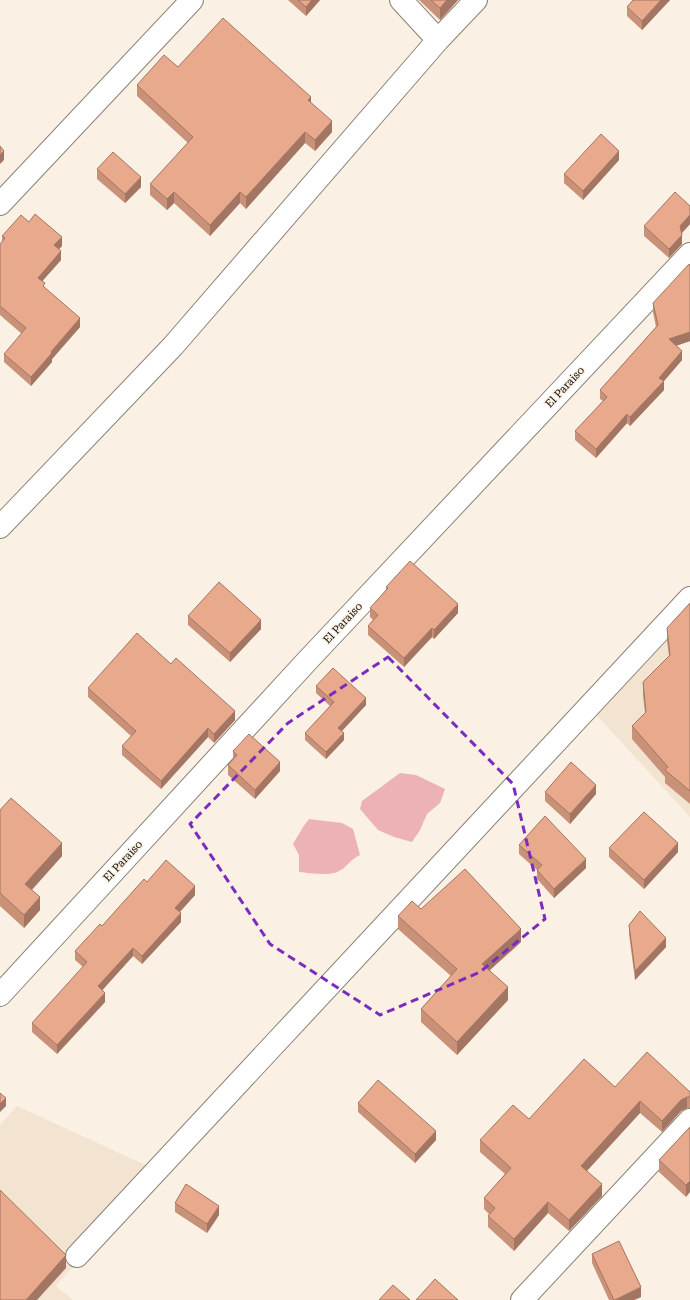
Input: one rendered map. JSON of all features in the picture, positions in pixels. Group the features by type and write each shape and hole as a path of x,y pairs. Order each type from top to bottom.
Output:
{"street":[{"path":"0,204 192,0"},
{"path":"401,0 438,40"},
{"path":"0,527 173,346 438,40 476,0"},
{"name":"El Paraiso","path":"0,995 312,655 690,254"},
{"path":"77,1256 690,598"},
{"path":"522,1300 690,1120"}],"highlighted area":[{"path":"388,657 513,784 545,919 480,972 380,1015 270,944 190,824 288,723"}],"shaded area":[{"path":"690,602 690,817 592,710"},
{"path":"400,773 416,775 445,789 440,803 427,814 420,830 412,842 394,837 378,830 360,809 362,801"},
{"path":"309,819 342,823 353,829 360,855 353,859 340,871 333,873 318,874 299,872 299,855 293,844"},
{"path":"17,1106 156,1170 56,1286 73,1300 0,1300 0,1125"}],"building":[{"path":"298,0 312,0 306,7"},
{"path":"431,0 447,0 440,8"},
{"path":"633,0 661,0 642,21 627,7"},
{"path":"223,18 311,97 308,100 332,121 315,140 305,132 246,197 240,192 210,225 174,192 167,199 150,184 193,137 137,85 164,55 178,67"},
{"path":"601,134 619,151 583,191 564,174"},
{"path":"0,146 4,151 0,155"},
{"path":"113,152 141,177 125,194 97,169"},
{"path":"675,192 690,206 690,215 680,226 682,235 669,249 644,226"},
{"path":"35,214 62,237 54,245 61,251 38,278 45,283 43,286 80,318 31,377 4,354 26,328 0,306 0,244 5,238 2,236 21,215 29,222"},
{"path":"689,264 690,332 669,339 682,351 659,378 664,381 630,417 627,414 596,449 575,431 607,397 600,390 658,325 653,303"},
{"path":"410,561 458,604 434,630 432,628 404,658 368,626 378,615 370,608 388,588 386,587"},
{"path":"219,582 261,620 230,653 188,616"},
{"path":"690,603 690,791 665,770 668,767 632,726 646,712 643,682 670,655 667,628"},
{"path":"137,633 171,664 176,658 235,711 214,734 208,728 161,781 122,746 136,731 88,688"},
{"path":"333,668 366,698 338,728 344,733 326,752 305,733 334,702 316,686"},
{"path":"249,734 280,762 255,790 228,765 237,755 233,751"},
{"path":"571,762 596,785 570,814 545,792"},
{"path":"11,798 62,843 25,884 40,897 24,915 0,893 0,810"},
{"path":"644,812 678,843 644,880 609,848"},
{"path":"545,816 586,859 554,889 537,870 542,865 519,845"},
{"path":"166,860 195,886 175,908 181,913 142,956 133,948 98,986 105,993 57,1045 32,1023 87,962 75,951 100,924 102,926 144,879 147,882"},
{"path":"465,869 521,929 482,964 508,987 457,1042 421,1009 457,969 398,916 412,901 421,909"},
{"path":"640,911 666,938 635,971 629,925"},
{"path":"647,1052 690,1092 690,1097 681,1100 662,1121 640,1101 581,1166 602,1184 569,1220 548,1202 514,1239 488,1216 495,1208 484,1198 511,1168 480,1140 513,1105 529,1119 584,1059 615,1087"},
{"path":"378,1080 436,1131 415,1154 358,1103"},
{"path":"0,1093 6,1098 0,1104"},
{"path":"690,1127 690,1181 686,1185 659,1160"},
{"path":"186,1184 219,1206 207,1224 175,1203"},
{"path":"0,1190 66,1255 26,1300 0,1300"},
{"path":"619,1241 641,1287 614,1300 592,1254"},
{"path":"435,1279 458,1300 416,1300"},
{"path":"393,1285 410,1300 379,1300"}]}
